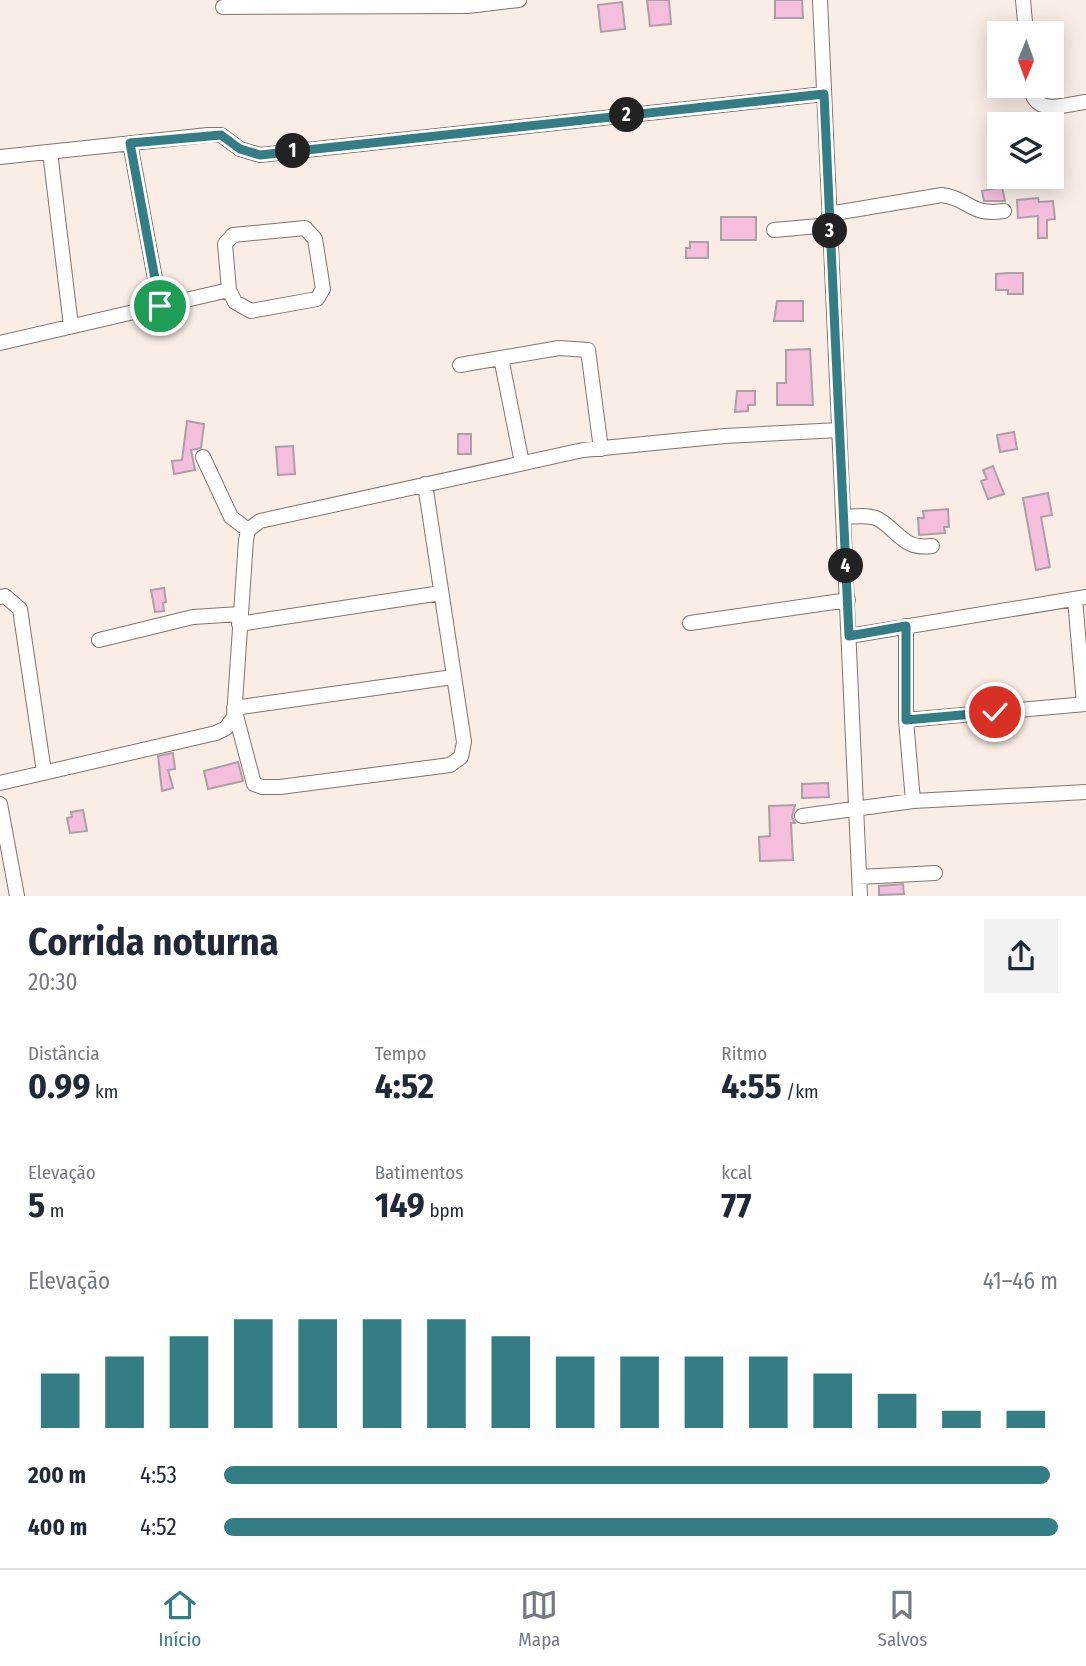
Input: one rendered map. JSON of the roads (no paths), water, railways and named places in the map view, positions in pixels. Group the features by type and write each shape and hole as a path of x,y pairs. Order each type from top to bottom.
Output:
{"street":[{"path":"223,7 519,0"},
{"path":"820,0 860,896"},
{"path":"1023,0 1025,21"},
{"path":"0,157 221,135 240,149 260,155 824,94"},
{"path":"1033,98 1039,105 1058,106 1086,102"},
{"path":"130,143 160,306"},
{"path":"50,152 71,326"},
{"path":"774,230 942,195 958,199 982,212 1004,211"},
{"path":"305,228 315,239 323,289 317,299 251,311 235,302 229,290 225,244 233,235 305,228"},
{"path":"0,343 229,290"},
{"path":"460,365 559,348 587,350 601,449"},
{"path":"501,358 522,463"},
{"path":"0,783 216,733 231,723 248,530 260,521 522,463 601,449 725,436 839,430"},
{"path":"203,457 231,517 248,530"},
{"path":"234,708 250,776 254,784 262,788 450,765 461,757 464,742 425,484"},
{"path":"843,517 876,517 908,543 923,547 932,546"},
{"path":"99,640 193,617 239,619 441,593"},
{"path":"0,597 5,596 20,609 44,772"},
{"path":"849,636 1080,598 1085,704 906,720"},
{"path":"690,623 848,600"},
{"path":"906,626 906,720 913,801"},
{"path":"234,708 453,677"},
{"path":"802,816 913,801 1086,792"},
{"path":"0,804 17,896"},
{"path":"859,877 935,873"}]}
